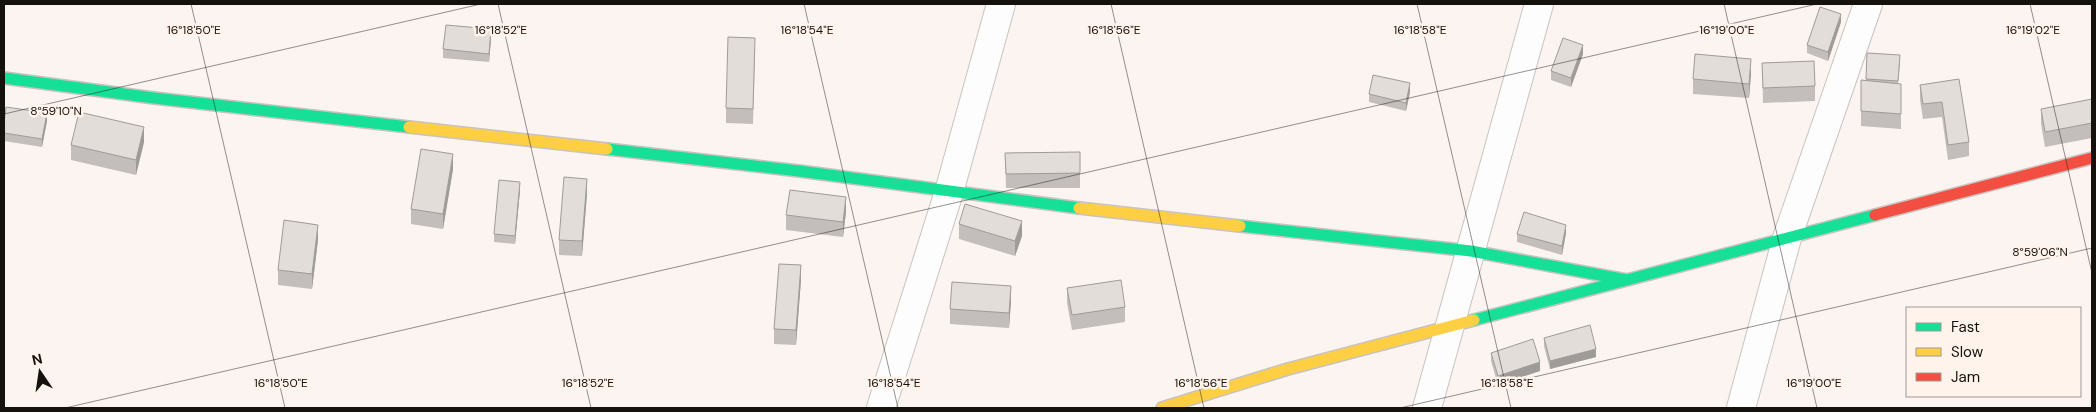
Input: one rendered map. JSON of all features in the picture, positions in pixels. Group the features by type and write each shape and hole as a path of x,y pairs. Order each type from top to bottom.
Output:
{"street":[{"path":"881,408 949,192 1001,4"},
{"path":"1427,408 1539,4"},
{"path":"1741,408 1787,238 1868,4"},
{"path":"4,78 154,98 799,171 1128,214 1471,251 1627,280"},
{"path":"1162,408 1288,369 2092,158"}],"building":[{"path":"1820,7 1841,14 1828,52 1807,45"},
{"path":"446,25 491,29 489,54 443,49"},
{"path":"728,37 755,38 753,109 726,108"},
{"path":"1563,38 1583,45 1571,78 1551,71"},
{"path":"1867,53 1900,55 1898,81 1866,79"},
{"path":"1695,54 1751,59 1749,84 1693,79"},
{"path":"1814,61 1815,86 1763,88 1762,63"},
{"path":"1373,75 1410,83 1406,103 1369,94"},
{"path":"1959,79 1969,142 1948,145 1942,102 1923,104 1920,85"},
{"path":"1861,80 1901,84 1901,114 1861,111"},
{"path":"2092,99 2092,123 2045,132 2041,109"},
{"path":"6,107 47,113 42,139 4,133"},
{"path":"79,112 144,127 136,160 71,145"},
{"path":"421,149 453,154 443,214 411,209"},
{"path":"1080,152 1080,173 1006,174 1005,153"},
{"path":"564,177 587,179 582,241 559,240"},
{"path":"499,180 520,182 515,236 494,234"},
{"path":"790,190 846,197 843,222 786,215"},
{"path":"965,204 1022,221 1015,241 959,224"},
{"path":"1524,212 1566,225 1562,246 1517,234"},
{"path":"284,220 318,225 312,274 278,270"},
{"path":"779,264 801,265 796,330 774,329"},
{"path":"1121,280 1125,307 1072,315 1067,288"},
{"path":"952,282 1011,286 1009,313 950,309"},
{"path":"1590,325 1596,349 1550,361 1544,338"},
{"path":"1533,339 1540,362 1498,376 1491,353"}],"traffic: fast":[{"path":"4,78 154,98 409,127"},
{"path":"607,149 799,171 1079,208"},
{"path":"1474,320 1875,215"},
{"path":"1240,226 1471,251 1627,280"}],"traffic: slow":[{"path":"409,127 607,149"},
{"path":"1079,208 1240,226"},
{"path":"1162,408 1288,369 1474,320"}],"traffic: jam":[{"path":"1875,215 2092,158"}]}
